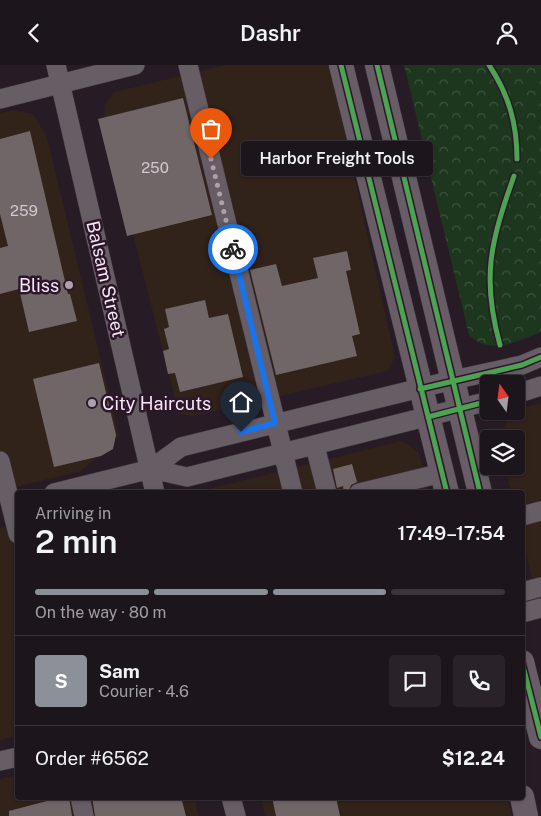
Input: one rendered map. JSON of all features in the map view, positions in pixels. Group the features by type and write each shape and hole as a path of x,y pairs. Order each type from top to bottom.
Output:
{"main road":[{"path":"341,65 444,483"},
{"path":"361,65 385,154 404,177"},
{"path":"377,65 479,490"},
{"path":"526,689 541,737"},
{"path":"523,800 526,816"}],"street":[{"name":"Balsam Street","path":"56,65 155,490"},
{"path":"0,99 135,65"},
{"path":"188,65 292,490"},
{"path":"66,490 151,469 181,447 453,380 522,365 541,357"},
{"path":"525,391 541,386"},
{"path":"151,469 187,477 480,403"},
{"path":"315,446 326,490"},
{"path":"0,461 15,524"},
{"path":"384,490 444,483"},
{"path":"525,515 541,511"},
{"path":"525,591 541,587"},
{"path":"525,612 541,608"},
{"path":"0,761 15,758"},
{"path":"81,800 84,816"},
{"path":"233,800 236,816"}],"shaded area":[{"path":"226,65 329,65 395,357 388,371 193,416 179,414 108,137 104,106 114,92"},
{"path":"13,110 33,114 47,137 119,436 81,471 3,490 0,478 0,113"},
{"path":"541,403 541,617 525,549 525,490 511,490 507,475 525,475 525,430 502,430 508,420 525,420 525,408"},
{"path":"401,441 419,452 428,490 208,490"},
{"path":"15,524 15,736 0,740 0,528"},
{"path":"15,775 15,800 195,800 199,816 0,816 0,779"},
{"path":"261,800 508,800 512,816 265,816"}],"green space":[{"path":"404,65 541,65 541,332 514,342 495,346 486,345 469,335"}],"building":[{"path":"183,98 212,215 127,236 98,119"},
{"path":"30,131 68,294 70,294 77,321 29,332 19,289 0,294 0,248 8,246 0,214 0,139"},
{"path":"347,251 351,270 346,271 360,334 352,336 357,356 276,375 250,270 276,264 282,286 318,278 313,258"},
{"path":"205,300 209,318 228,314 243,377 180,392 175,373 168,374 163,351 169,349 164,329 169,327 165,309"},
{"path":"99,363 116,435 113,449 101,456 54,467 33,379"},
{"path":"352,464 357,482 351,485 349,490 344,490 343,486 337,488 333,469"},
{"path":"51,800 69,800 72,816 9,816 9,811"},
{"path":"92,800 182,800 186,816 95,816"},
{"path":"273,800 337,800 340,816 276,816"}],"cycle path":[{"path":"341,65 446,490"},
{"path":"377,65 479,490"},
{"path":"489,65 502,87 511,110 517,146 517,159"},
{"path":"500,345 491,299 491,259 499,220 514,176"},
{"path":"420,389 522,365 541,357"},
{"path":"428,417 480,403"},
{"path":"525,674 541,737"}],"way so far":[{"path":"211,159 233,249"}],"place":[{"name":"Harbor Freight Tools","path":"211,159"},
{"name":"Bliss","path":"69,285"},
{"name":"City Haircuts","path":"92,403"}],"route":[{"path":"233,249 275,423 241,432"}]}
